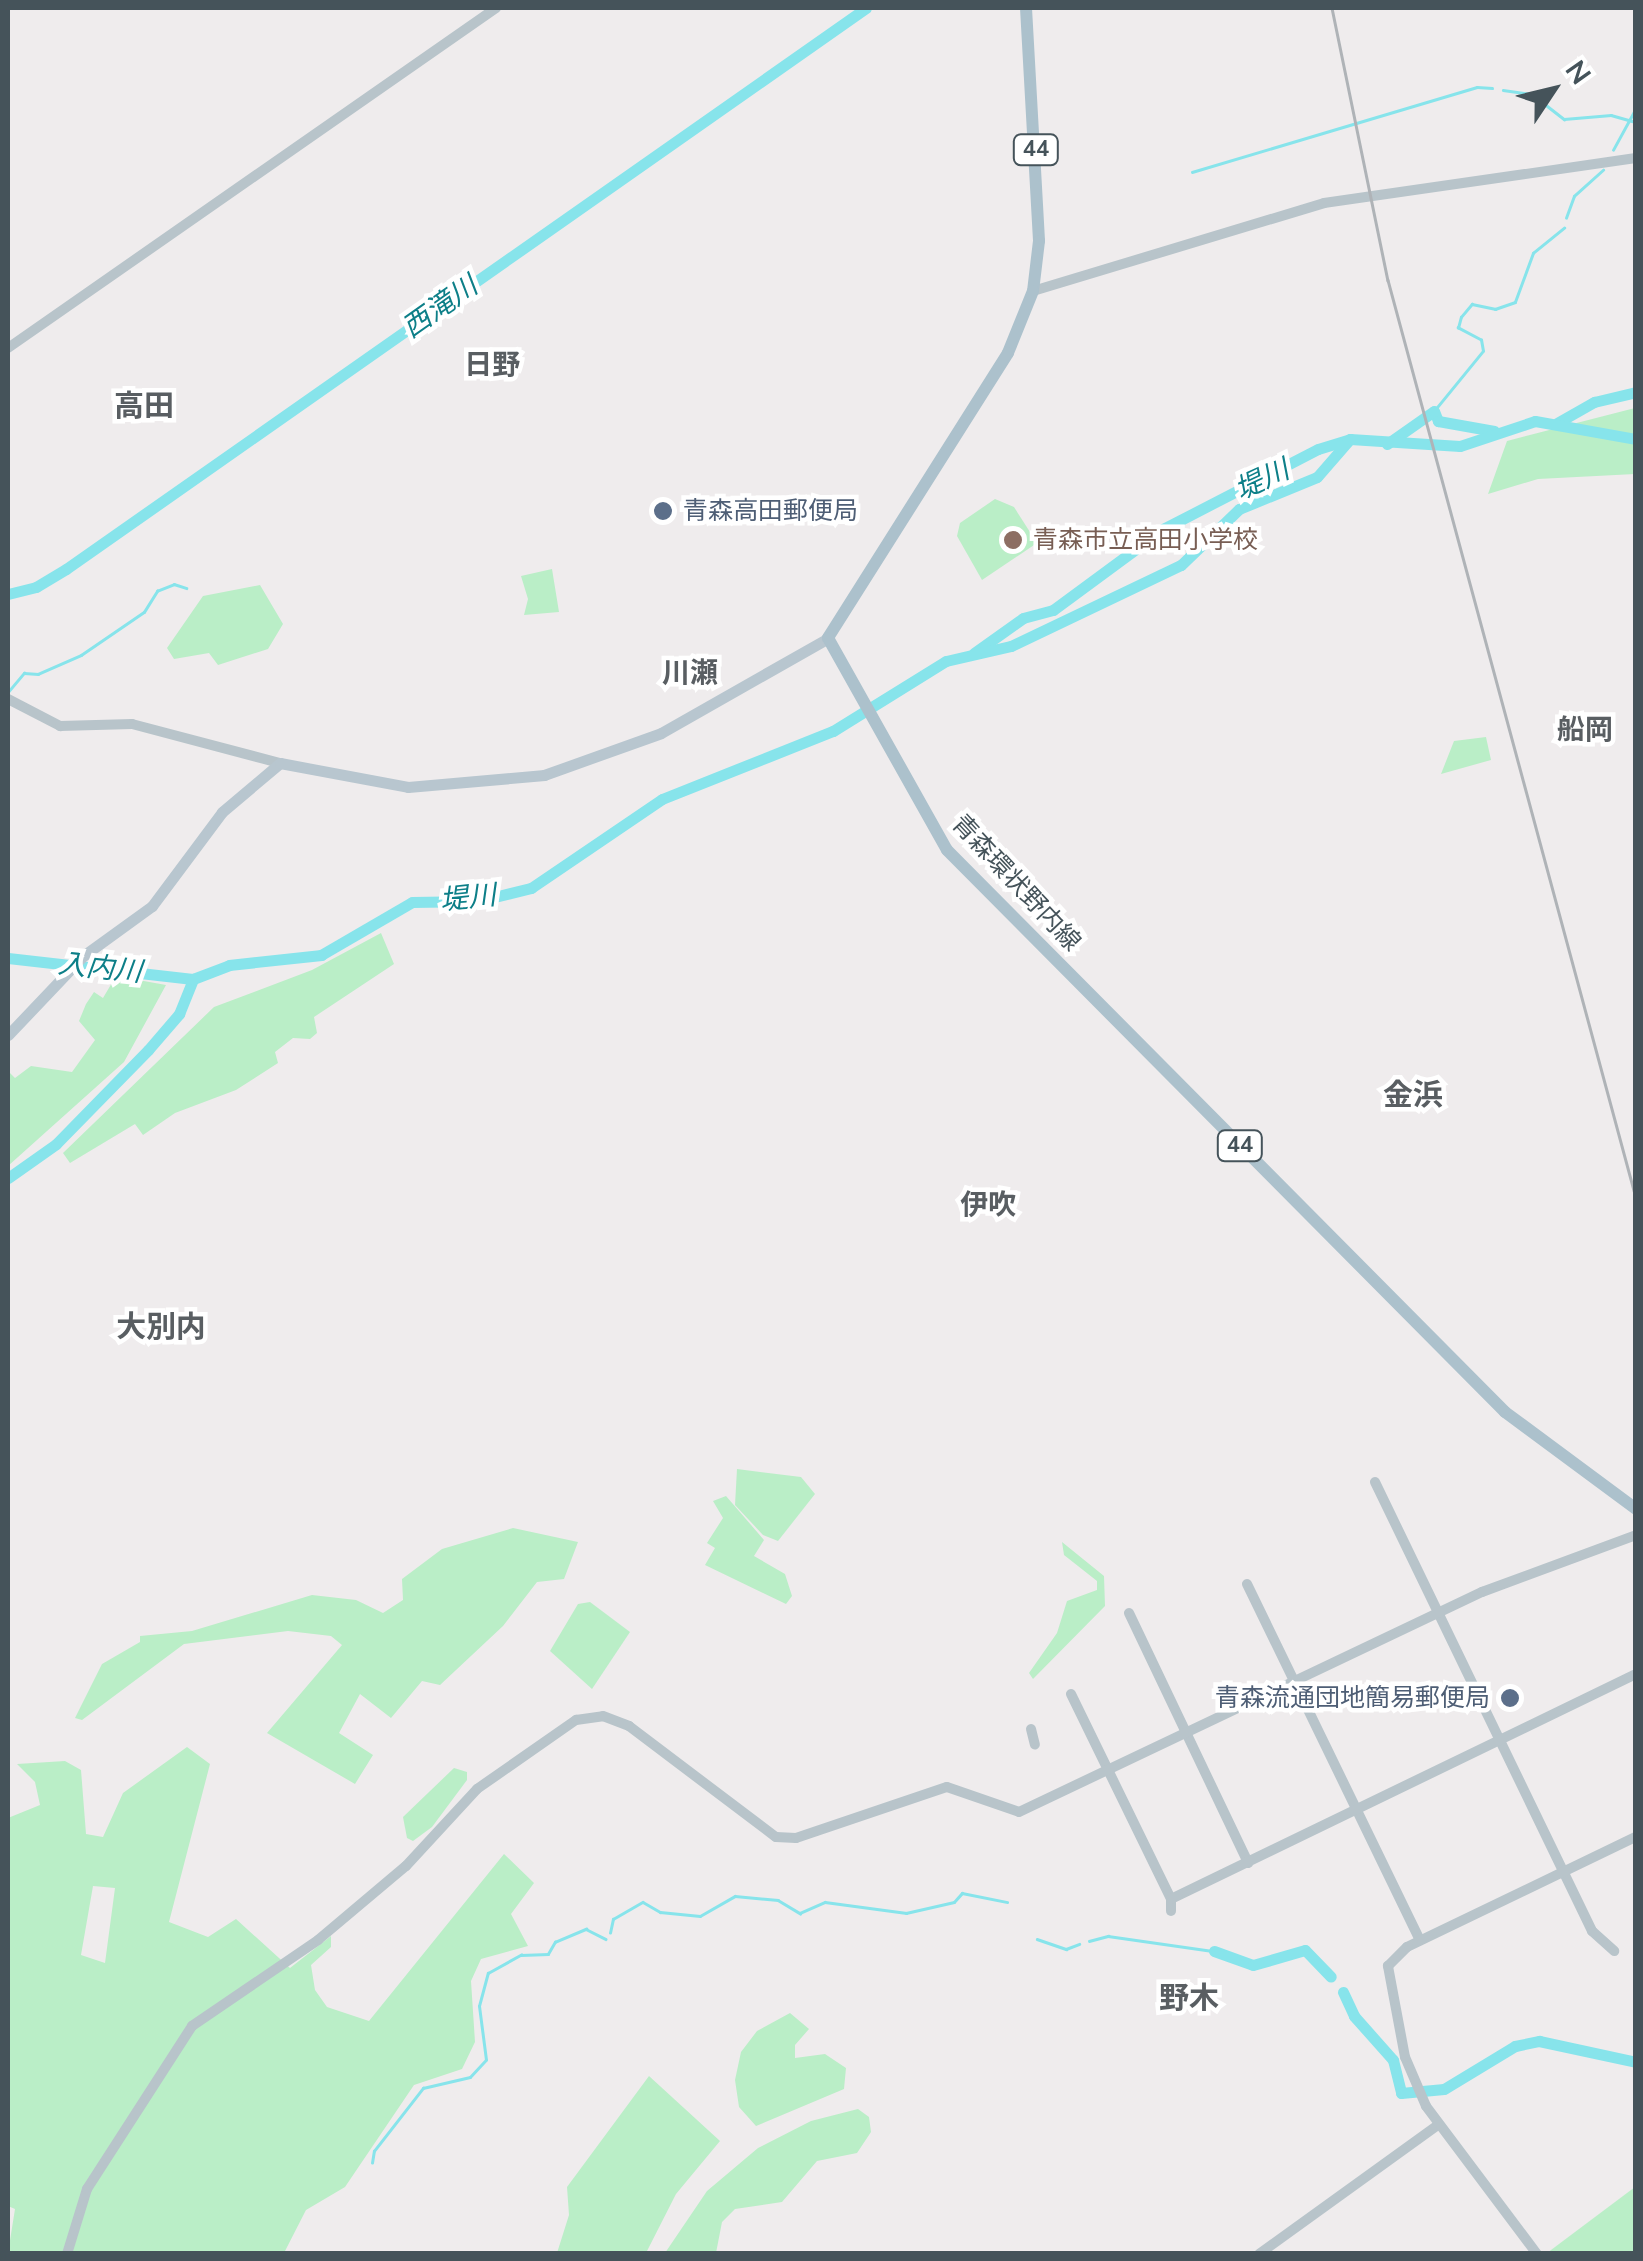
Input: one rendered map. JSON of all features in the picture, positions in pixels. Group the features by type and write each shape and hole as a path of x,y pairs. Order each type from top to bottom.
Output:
{"main road":[{"name":"44","path":"828,638 1008,353 1033,291 1040,241 1026,8"},
{"name":"青森環状野内線","path":"828,638 922,811 967,871 1505,1412 1636,1508"},
{"path":"8,1034 83,956 152,906 222,812 280,763 408,787 544,775 661,734 828,638"}],"street":[{"path":"8,348 496,8"},
{"path":"1033,291 1324,203 1636,158"},
{"path":"8,700 60,726 132,724 280,763"},
{"path":"1375,1482 1594,1934 1614,1951"},
{"path":"67,2254 87,2189 192,2026 318,1940 406,1866 477,1790 576,1720 620,1721 762,1831 786,1838 947,1787 1019,1812 1439,1614 1636,1536"},
{"path":"1248,1584 1420,1940"},
{"path":"1129,1613 1248,1863"},
{"path":"1072,1694 1171,1905 1248,1863 1636,1674"},
{"path":"1031,1729 1035,1745"},
{"path":"1537,2254 1426,2106 1414,2082 1388,1966 1420,1940 1636,1837"},
{"path":"1259,2254 1438,2125"}],"green space":[{"path":"1635,408 1635,474 1538,479 1488,494 1507,441"},
{"path":"995,499 1014,507 1037,543 982,580 957,536 960,523"},
{"path":"552,569 559,612 524,615 528,599 521,576"},
{"path":"260,585 283,624 268,649 218,665 209,653 174,659 167,648 203,596"},
{"path":"1486,737 1491,760 1441,774 1454,741"},
{"path":"381,933 394,964 314,1017 317,1033 310,1039 293,1038 275,1052 278,1063 236,1090 175,1113 143,1135 135,1124 70,1163 63,1153 214,1007 312,970"},
{"path":"116,976 166,985 124,1062 8,1166 8,1071 15,1078 31,1066 72,1072 95,1040 79,1021 86,1004 94,992 103,998"},
{"path":"737,1469 801,1477 815,1494 778,1541 763,1535 735,1505"},
{"path":"726,1496 764,1540 754,1556 785,1574 792,1596 786,1604 705,1565 715,1548 707,1543 723,1518 713,1501"},
{"path":"513,1528 578,1542 564,1579 537,1582 503,1626 440,1685 422,1681 391,1718 360,1694 339,1733 373,1755 355,1784 267,1733 342,1645 331,1636 288,1631 184,1644 82,1720 75,1718 102,1664 140,1642 140,1636 192,1631 312,1595 356,1600 383,1613 403,1600 402,1579 442,1549"},
{"path":"1062,1542 1104,1576 1105,1606 1033,1679 1029,1673 1057,1633 1067,1601 1097,1590 1097,1581 1064,1555"},
{"path":"590,1602 630,1632 592,1689 550,1651 578,1604"},
{"path":"187,1747 210,1764 169,1922 208,1937 236,1919 290,1968 331,1936 331,1947 311,1965 315,1990 327,2007 369,2021 504,1854 534,1883 511,1914 528,1946 481,1959 471,1981 475,2042 462,2069 414,2085 345,2187 306,2210 284,2253 8,2253 15,2209 8,2206 8,1818 40,1805 35,1782 17,1764 65,1761 81,1770 86,1834 103,1837 123,1793","holes":["93,1886 115,1888 105,1963 81,1955"]},
{"path":"454,1768 467,1772 467,1780 432,1827 413,1841 407,1838 403,1817"},
{"path":"790,2013 809,2029 795,2045 795,2058 825,2054 846,2068 844,2089 756,2126 739,2107 735,2080 741,2052 757,2031"},
{"path":"649,2076 720,2141 676,2194 646,2253 557,2253 569,2215 567,2187"},
{"path":"858,2109 869,2117 871,2132 857,2153 817,2161 782,2202 735,2209 722,2222 716,2253 665,2253 707,2191 758,2148 811,2121"},
{"path":"1635,2187 1635,2253 1547,2253"}],"waterway":[{"name":"西滝川","path":"8,594 36,587 66,569 866,8"},
{"path":"1192,172 1477,87 1492,88"},
{"path":"1503,90 1532,94 1564,119 1611,115 1636,122"},
{"path":"1613,150 1636,108"},
{"path":"1566,218 1574,196 1603,170"},
{"path":"1434,411 1483,351 1481,340 1458,328 1461,317 1472,304 1495,309 1515,302 1533,253 1564,228"},
{"name":"堤川","path":"1557,423 1594,402 1636,392"},
{"path":"1387,444 1434,411 1438,421 1494,431"},
{"name":"堤川","path":"974,653 1023,618 1053,610 1163,529 1318,449 1350,439 1460,446 1535,421 1636,439"},
{"name":"堤川","path":"8,1178 56,1144 148,1050 179,1014 193,979 229,965 321,955 412,902 478,901 531,888 662,799 833,731 946,661 1011,646 1181,565 1239,509 1317,477 1350,439"},
{"path":"8,692 24,673 38,674 81,655 144,612 157,591 174,584 186,588"},
{"name":"入内川","path":"8,958 193,979"},
{"path":"610,1933 613,1919 643,1902 660,1912 700,1916 735,1896 778,1900 800,1913 825,1902 906,1913 954,1902 962,1893 1007,1902"},
{"path":"372,2163 374,2151 423,2088 470,2077 486,2060 479,2006 488,1973 521,1955 548,1954 555,1942 586,1929 606,1939"},
{"path":"1089,1941 1108,1936 1214,1951"},
{"path":"1037,1939 1066,1949 1079,1944"},
{"path":"1214,1951 1253,1965 1305,1950 1331,1977"},
{"path":"1343,1992 1354,2016 1393,2060 1401,2093 1444,2089 1515,2046 1539,2041 1636,2062"}],"railway":[{"path":"1332,8 1388,280 1636,1198"}],"place":[{"name":"青森高田郵便局","path":"663,511"},
{"name":"青森市立高田小学校","path":"1013,540"},
{"name":"青森流通団地簡易郵便局","path":"1510,1698"}],"district":[{"name":"日野","path":"492,365"},
{"name":"高田","path":"144,407"},
{"name":"川瀬","path":"690,673"},
{"name":"船岡","path":"1585,730"},
{"name":"金浜","path":"1413,1096"},
{"name":"伊吹","path":"988,1205"},
{"name":"大別内","path":"161,1328"},
{"name":"野木","path":"1189,1999"}]}
